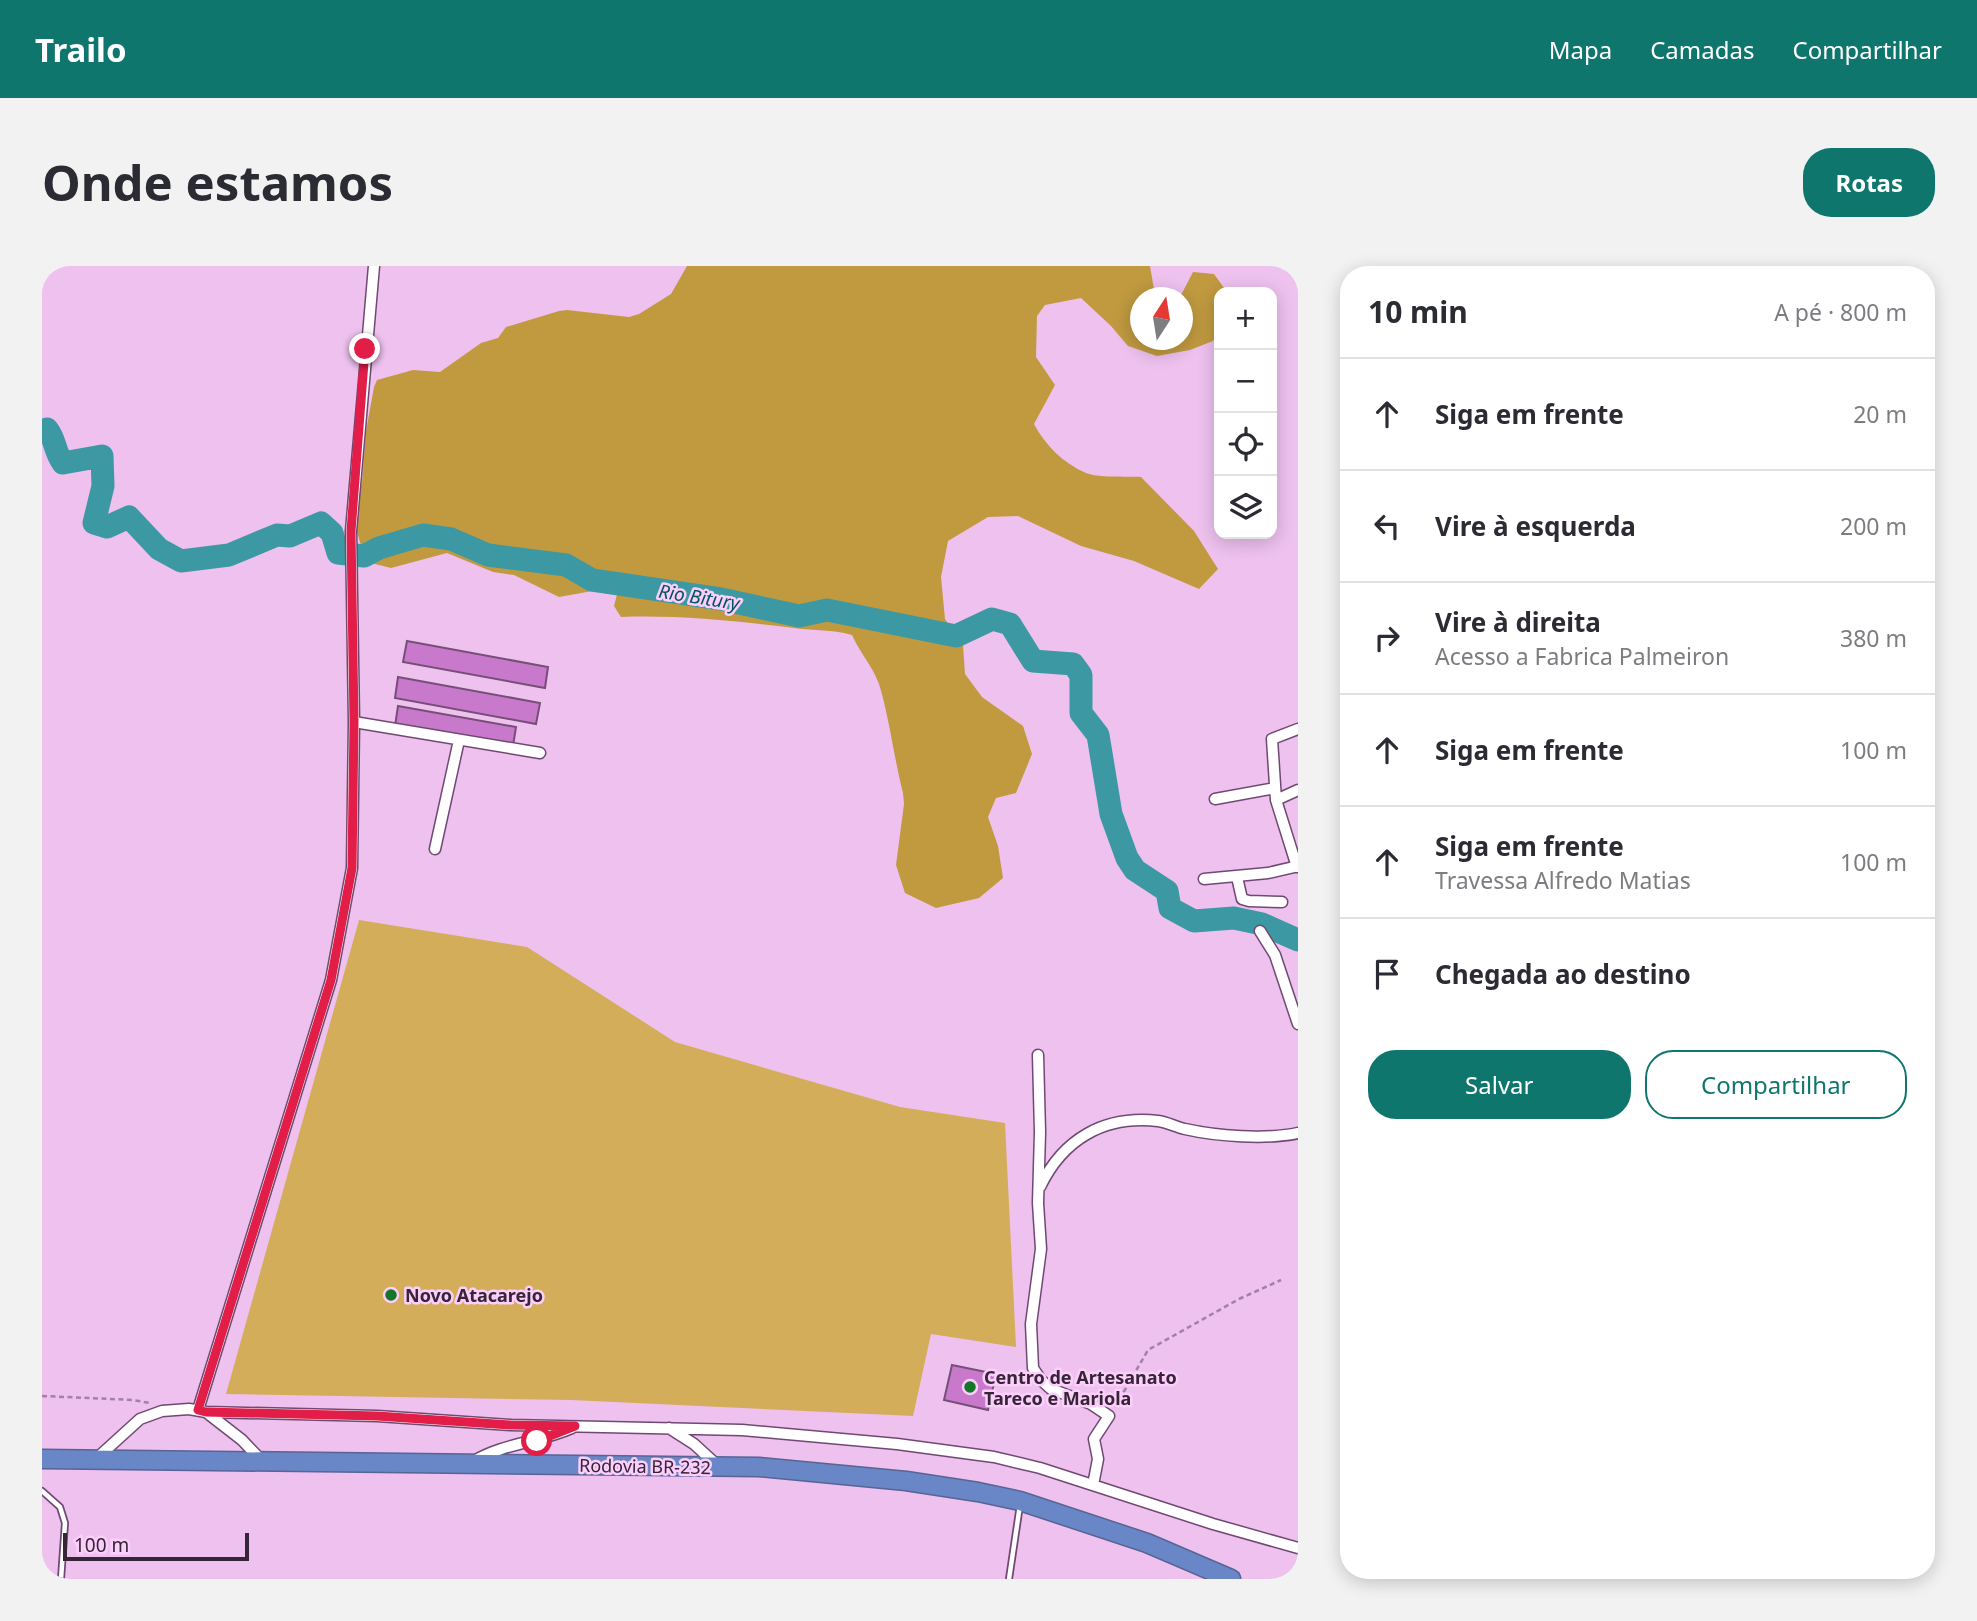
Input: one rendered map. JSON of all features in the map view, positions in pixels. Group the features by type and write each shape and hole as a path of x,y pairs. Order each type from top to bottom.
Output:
{"highway":[{"name":"Rodovia BR-232","path":"42,1459 759,1467 906,1481 1020,1501 1147,1543 1231,1579"}],"street":[{"path":"202,1411 331,980 352,868 354,722 351,531 374,266"},
{"path":"354,722 540,753"},
{"path":"1204,879 1237,877 1298,867 1276,800 1272,740 1298,729"},
{"path":"435,849 459,740"},
{"path":"1215,799 1275,788"},
{"path":"1276,800 1298,790"},
{"path":"1237,877 1242,899 1282,902"},
{"path":"1260,931 1276,954 1298,1024"},
{"path":"1038,1055 1038,1191 1041,1249 1031,1324 1033,1368 1051,1389 1091,1404 1109,1416 1094,1439 1098,1460 1093,1485"},
{"path":"1038,1191 1051,1165 1078,1139 1101,1125 1160,1121 1185,1129 1217,1133 1283,1137 1298,1133"},
{"path":"96,1460 140,1419 162,1411 377,1416 511,1425 742,1430 994,1457 1040,1468 1213,1524 1298,1548"},
{"path":"202,1411 242,1440 262,1461"},
{"path":"470,1464 490,1451 537,1441 575,1426"},
{"path":"668,1428 694,1444 719,1467"}],"lane":[{"path":"42,1491 60,1507 65,1523 61,1579"},
{"path":"1009,1579 1020,1501"}],"path":[{"path":"1109,1416 1148,1350 1238,1300 1281,1280"},
{"path":"42,1396 133,1400 156,1404"}],"shaded area":[{"path":"687,266 1150,266 1154,287 1130,287 1130,347 1081,298 1045,305 1037,316 1036,357 1055,385 1034,424 1062,459 1086,473 1141,477 1194,531 1218,569 1199,589 1134,561 1081,546 1018,516 988,517 948,541 941,577 945,619 963,645 965,674 982,697 1023,726 1032,754 1016,793 996,798 988,817 998,846 1003,878 979,898 936,908 905,893 896,865 903,793 886,710 879,684 852,635 708,619 621,617 614,606 620,583 611,571 598,590 559,597 514,575 493,572 447,553 391,568 365,559 357,532 355,508 362,483 366,431 377,380 413,370 440,372 481,343 498,338 506,327 559,311 629,317 639,314 671,294"},
{"path":"1193,272 1214,274 1223,287 1214,287 1213,341 1193,349 1193,287 1185,287"},
{"path":"1140,350 1190,350 1157,356"},
{"path":"359,920 527,947 675,1042 900,1107 1005,1123 1016,1347 931,1334 913,1416 571,1400 226,1394"}],"building":[{"path":"407,641 548,667 545,688 403,662"},
{"path":"398,677 540,703 536,724 395,698"},
{"path":"398,706 516,727 513,746 395,726"},
{"name":"Centro de Artesanato Tareco e Mariola","path":"952,1365 996,1374 988,1410 944,1400"}],"waterway":[{"name":"Rio Bitury","path":"42,431 47,429 50,433 63,463 102,456 103,486 94,523 107,527 129,517 159,549 181,561 229,555 277,535 290,536 321,523 332,533 338,553 364,556 379,548 423,535 451,539 488,555 566,565 592,580 721,599 799,616 827,610 956,636 992,619 1010,624 1033,661 1073,664 1081,675 1081,713 1098,735 1111,814 1127,858 1135,870 1167,891 1170,908 1194,921 1234,918 1262,924 1298,940"}],"place":[{"name":"Novo Atacarejo","path":"391,1295"},
{"name":"Centro de Artesanato Tareco e Mariola","path":"970,1387"}],"route":[{"path":"365,349 351,531 354,722 352,868 331,980 198,1410 575,1426 537,1441"}]}
